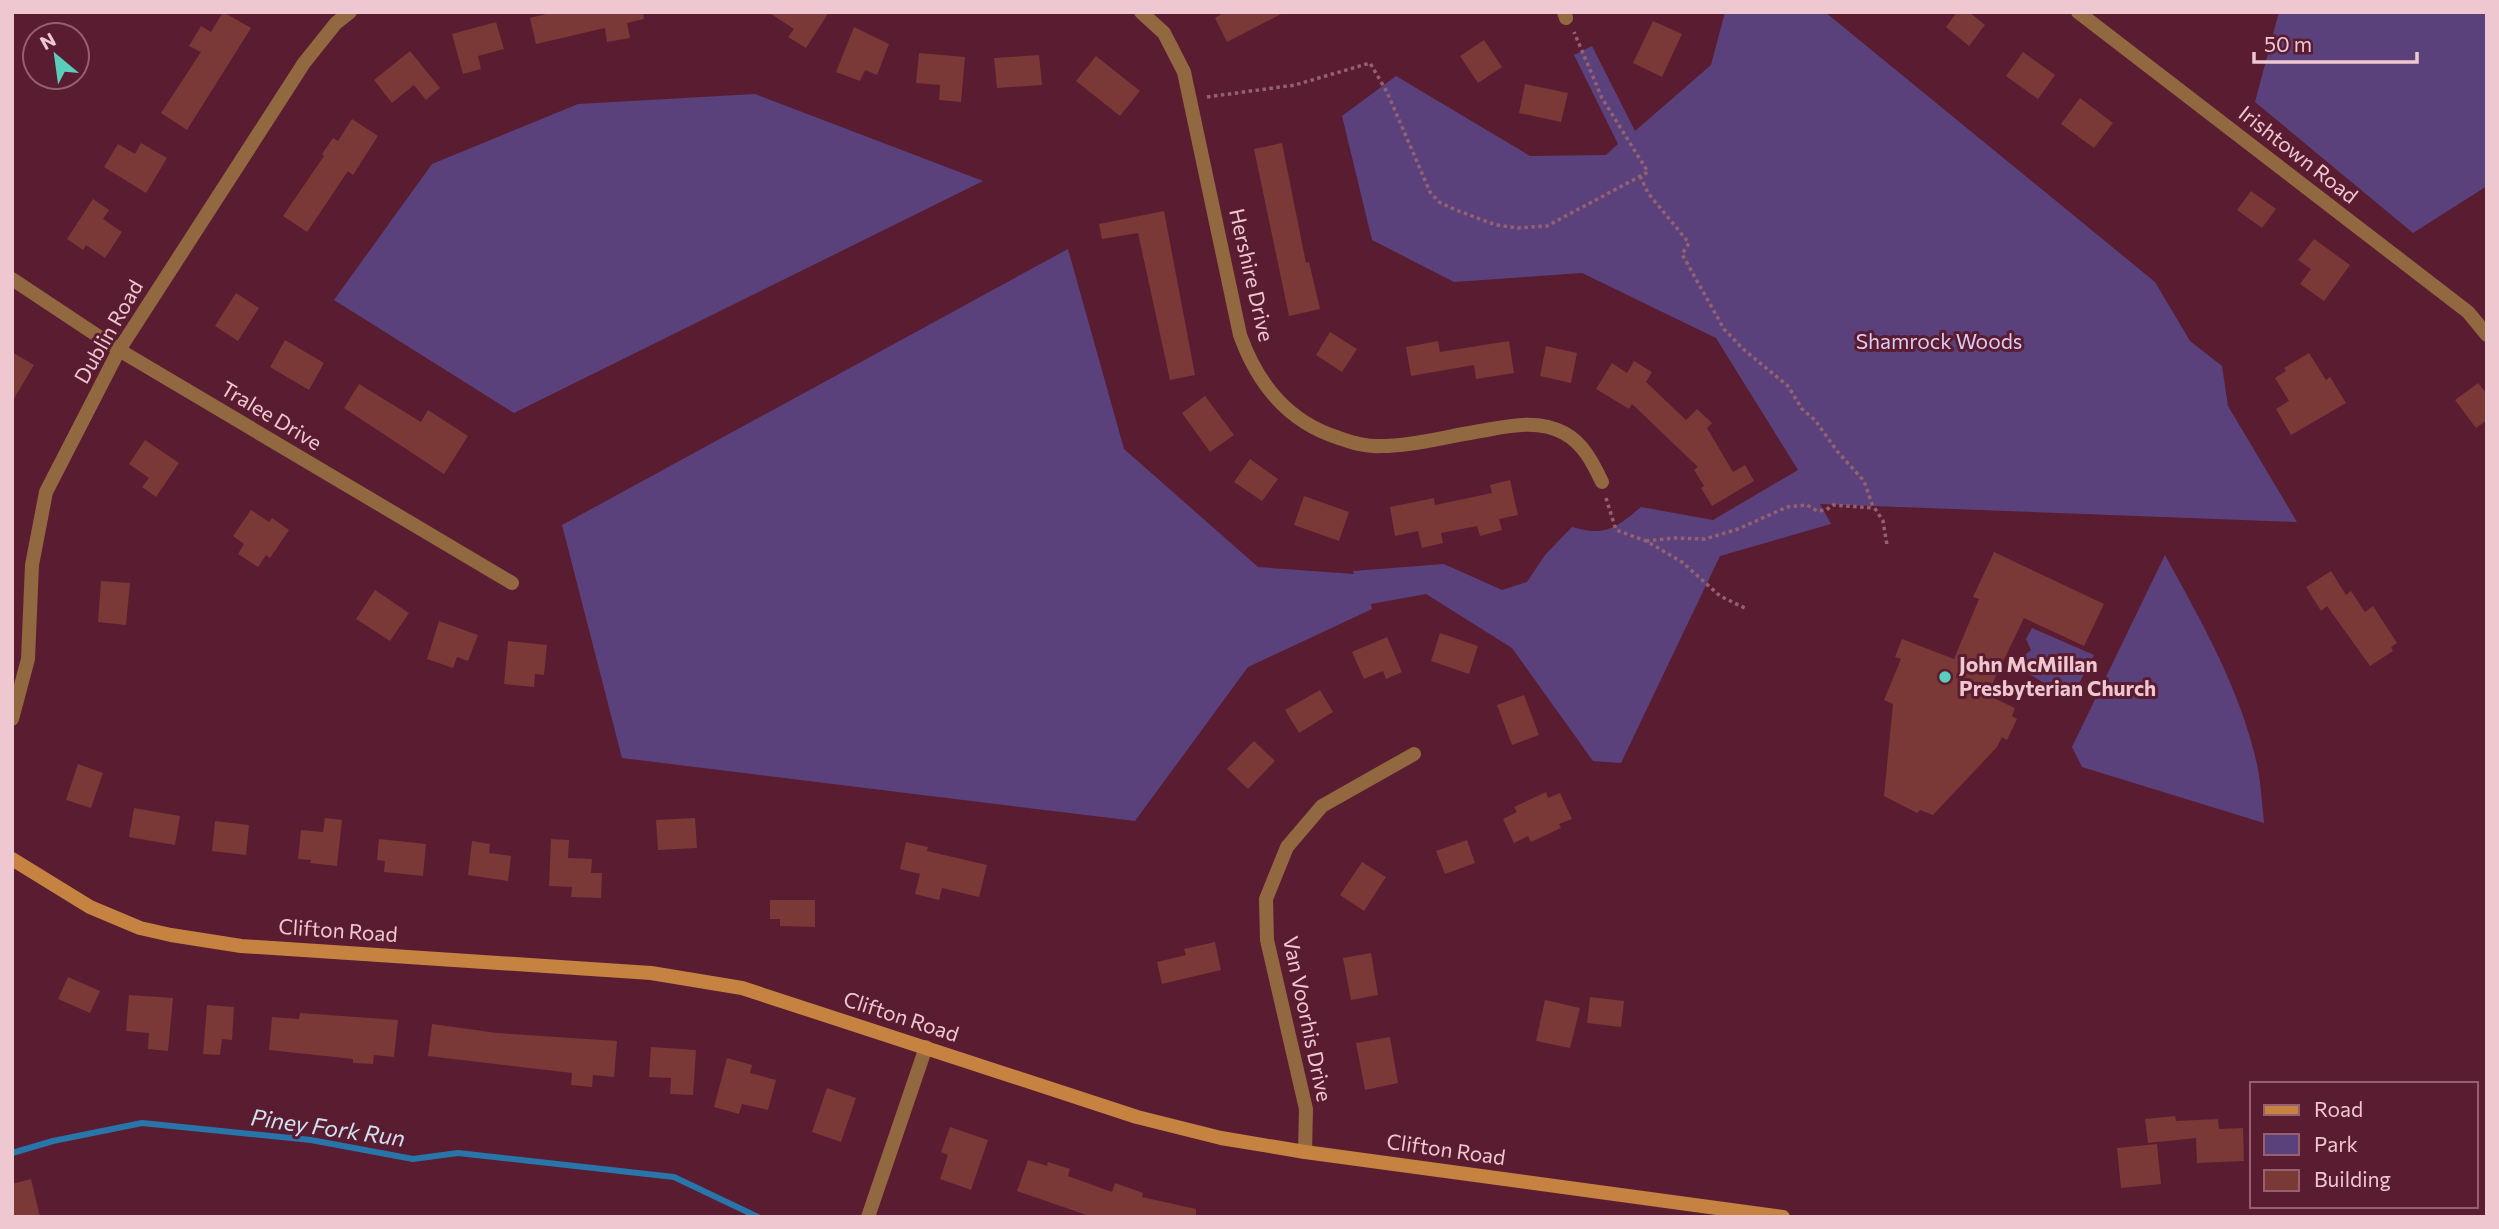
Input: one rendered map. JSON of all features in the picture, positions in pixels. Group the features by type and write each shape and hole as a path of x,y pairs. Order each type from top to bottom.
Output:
{"main road":[{"name":"Clifton Road","path":"12,859 90,907 140,928 171,936 241,946 681,977 742,988 1147,1120 1222,1138 1306,1152 1783,1217"}],"street":[{"name":"Dublin Road","path":"12,719 28,659 32,565 46,492 118,350 304,63 336,23 350,12"},
{"name":"Hershire Drive","path":"1141,12 1164,33 1184,72 1240,335 1256,372 1281,405 1314,429 1356,444 1378,447 1516,425 1550,428 1565,434 1585,450 1602,482"},
{"name":"Irishtown Road","path":"2078,12 2468,312 2487,335"},
{"name":"Tralee Drive","path":"12,279 118,350 512,583"},
{"name":"Van Voorhis Drive","path":"1306,1152 1306,1109 1267,940 1266,899 1287,847 1322,807 1414,754"},
{"path":"868,1217 926,1047"}],"path":[{"path":"1191,99 1281,88 1370,63 1387,92 1434,198 1456,210 1507,227 1530,229 1554,224 1648,172 1602,99 1582,46"},
{"path":"1640,176 1648,193 1689,243 1682,254 1724,329 1742,349 1788,386 1802,409 1815,420 1837,451 1864,481 1883,521 1887,545"},
{"path":"1646,541 1705,539 1733,531 1788,507 1807,505 1817,511 1826,510 1833,505 1863,505 1875,508"},
{"path":"1611,519 1618,532 1646,541 1682,562 1720,596 1747,609"}],"green space":[{"name":"Shamrock Woods","path":"1725,12 1825,12 2155,282 2190,341 2222,366 2228,406 2297,522 1820,504 1831,524 1720,556 1621,763 1593,761 1512,648 1426,594 1371,604 1372,609 1248,667 1135,821 622,758 562,525 1068,249 1124,449 1258,567 1354,574 1353,571 1444,564 1502,590 1527,582 1545,555 1572,527 1593,531 1610,529 1641,507 1713,520 1798,470 1716,338 1582,273 1454,282 1372,240 1342,116 1396,76 1530,156 1606,155 1618,144 1574,55 1592,46 1635,131 1711,65"},
{"path":"2279,12 2487,12 2487,186 2413,233 2255,102"},
{"path":"755,94 983,181 514,413 334,300 432,164 578,104"},
{"path":"2165,555 2219,659 2242,713 2258,769 2264,823 2082,767 2072,747"},
{"path":"2032,628 2094,655 2071,699 2024,671 2021,658 2031,650 2026,639"}],"building":[{"path":"223,12 251,28 187,130 161,113 201,52 189,46 201,26 211,32"},
{"path":"554,12 643,12 644,19 627,23 630,38 607,42 605,28 536,44 530,18"},
{"path":"768,12 829,12 806,48 788,37 794,29"},
{"path":"1225,12 1285,12 1227,42 1215,18"},
{"path":"1957,12 1969,12 1985,25 1969,46 1946,27"},
{"path":"1653,21 1682,34 1662,77 1633,63"},
{"path":"496,22 504,49 478,56 481,69 463,74 452,34"},
{"path":"854,27 889,44 877,75 865,70 860,81 836,72"},
{"path":"1484,40 1502,67 1478,83 1460,56"},
{"path":"410,51 440,88 426,100 414,85 392,103 374,80"},
{"path":"2023,52 2055,75 2038,99 2006,76"},
{"path":"919,53 965,57 961,102 939,100 940,85 916,83"},
{"path":"1039,55 1042,85 997,88 994,58"},
{"path":"1096,56 1140,91 1120,116 1076,81"},
{"path":"1525,84 1568,93 1561,122 1519,113"},
{"path":"2080,98 2113,123 2094,148 2061,124"},
{"path":"352,119 378,136 353,175 348,171 307,232 283,216 324,156 322,154 333,138 338,141"},
{"path":"141,143 167,158 146,193 104,167 118,144 135,154"},
{"path":"1282,143 1306,263 1309,262 1320,309 1289,316 1254,149"},
{"path":"2251,191 2276,209 2262,228 2237,210"},
{"path":"93,199 109,210 103,219 122,232 105,258 86,245 83,250 67,239"},
{"path":"1164,211 1195,375 1170,380 1138,233 1102,239 1099,224"},
{"path":"2314,239 2350,265 2324,301 2300,284 2311,269 2298,260"},
{"path":"236,293 259,308 238,341 215,326"},
{"path":"1330,332 1357,349 1342,372 1316,355"},
{"path":"285,340 324,363 309,390 270,367"},
{"path":"1438,341 1440,352 1509,341 1514,373 1476,379 1474,365 1411,376 1406,347"},
{"path":"1546,346 1577,353 1571,383 1540,376"},
{"path":"12,352 34,365 12,402"},
{"path":"2309,353 2326,380 2330,377 2346,403 2291,435 2276,409 2289,401 2275,378 2286,371 2284,368"},
{"path":"1634,361 1652,372 1646,382 1686,420 1697,409 1712,423 1707,428 1733,472 1745,465 1754,481 1712,506 1694,470 1698,467 1632,404 1629,409 1596,389 1612,363 1627,373"},
{"path":"2478,383 2487,394 2487,420 2476,428 2455,400"},
{"path":"359,384 421,422 428,410 468,436 444,474 344,408"},
{"path":"1205,396 1234,435 1210,452 1182,413"},
{"path":"145,440 179,463 156,497 142,487 149,478 129,464"},
{"path":"1250,459 1278,479 1262,501 1234,482"},
{"path":"1510,480 1518,515 1499,519 1502,530 1480,536 1477,526 1441,533 1443,543 1422,548 1418,531 1395,536 1390,507 1434,498 1435,505 1492,493 1490,485"},
{"path":"1304,496 1349,512 1339,541 1294,525"},
{"path":"251,510 269,522 272,518 289,530 270,558 266,555 258,567 238,554 244,544 233,536"},
{"name":"John McMillan Presbyterian Church","path":"1994,552 2104,604 2084,646 2024,618 1987,695 2015,708 2012,716 2017,719 2007,740 2002,737 1997,747 1933,815 1920,810 1917,813 1884,796 1893,704 1884,700 1901,659 1895,657 1902,639 1954,659 1979,599 1973,597"},
{"path":"2331,571 2346,595 2351,591 2365,612 2373,606 2397,643 2391,647 2393,651 2370,666 2327,606 2321,611 2306,587"},
{"path":"101,581 130,583 126,625 98,622"},
{"path":"375,590 409,613 390,641 356,619"},
{"path":"439,621 478,635 468,661 457,657 453,668 427,659"},
{"path":"1440,633 1478,646 1469,674 1431,661"},
{"path":"1387,637 1402,672 1386,679 1383,671 1364,679 1352,652"},
{"path":"508,641 547,645 544,675 535,674 534,687 504,684"},
{"path":"1320,690 1333,712 1299,733 1285,710"},
{"path":"1524,695 1539,735 1512,745 1497,705"},
{"path":"1254,741 1275,761 1248,789 1227,769"},
{"path":"78,764 103,773 91,808 66,800"},
{"path":"1546,792 1548,798 1560,793 1572,819 1559,824 1561,828 1531,842 1528,836 1514,843 1503,819 1517,812 1514,807"},
{"path":"134,808 180,816 175,845 129,837"},
{"path":"325,818 342,820 337,866 298,859 301,830 323,832"},
{"path":"695,818 697,848 658,850 656,820"},
{"path":"215,821 249,825 246,855 212,851"},
{"path":"379,839 426,844 423,876 384,872 385,861 377,860"},
{"path":"551,839 569,840 568,858 592,859 591,873 602,873 601,898 571,897 572,887 549,886"},
{"path":"1467,840 1475,863 1445,874 1436,851"},
{"path":"472,841 490,844 489,853 511,856 508,881 468,875"},
{"path":"906,842 928,847 927,851 987,865 979,897 942,888 939,900 915,894 920,874 900,869"},
{"path":"1362,862 1386,877 1364,911 1340,895"},
{"path":"770,900 815,900 815,927 780,926 780,919 770,919"},
{"path":"1215,942 1221,970 1162,984 1157,962 1186,955 1184,949"},
{"path":"1371,953 1378,995 1351,1000 1343,958"},
{"path":"68,977 100,991 90,1013 58,999"},
{"path":"129,995 173,998 168,1051 148,1049 149,1033 126,1031"},
{"path":"1590,997 1624,1001 1621,1027 1587,1023"},
{"path":"1545,1000 1580,1008 1570,1048 1536,1041"},
{"path":"207,1005 234,1007 232,1040 222,1039 220,1055 203,1054"},
{"path":"300,1013 398,1020 394,1057 374,1055 373,1064 353,1063 353,1059 269,1050 272,1017 299,1019"},
{"path":"432,1024 497,1033 617,1041 614,1077 593,1075 592,1087 571,1085 572,1073 428,1056"},
{"path":"1390,1037 1398,1083 1365,1090 1356,1043"},
{"path":"651,1047 696,1050 693,1095 670,1094 671,1078 649,1077"},
{"path":"727,1058 752,1065 750,1073 776,1080 768,1110 742,1104 739,1114 714,1107"},
{"path":"827,1088 856,1098 841,1142 812,1132"},
{"path":"2175,1116 2176,1121 2218,1119 2219,1129 2243,1128 2244,1161 2197,1163 2196,1138 2148,1143 2145,1119"},
{"path":"950,1127 988,1140 971,1190 940,1179 948,1155 941,1152"},
{"path":"2157,1144 2161,1184 2121,1188 2117,1148"},
{"path":"1028,1160 1047,1166 1048,1162 1070,1169 1068,1176 1112,1192 1115,1183 1143,1193 1142,1197 1196,1209 1196,1217 1092,1217 1017,1191"},
{"path":"31,1179 40,1217 12,1217 12,1184"}],"waterway":[{"name":"Piney Fork Run","path":"12,1153 53,1141 142,1123 311,1140 413,1159 458,1153 674,1177 758,1217"}],"place":[{"name":"John McMillan Presbyterian Church","path":"1945,677"}]}
